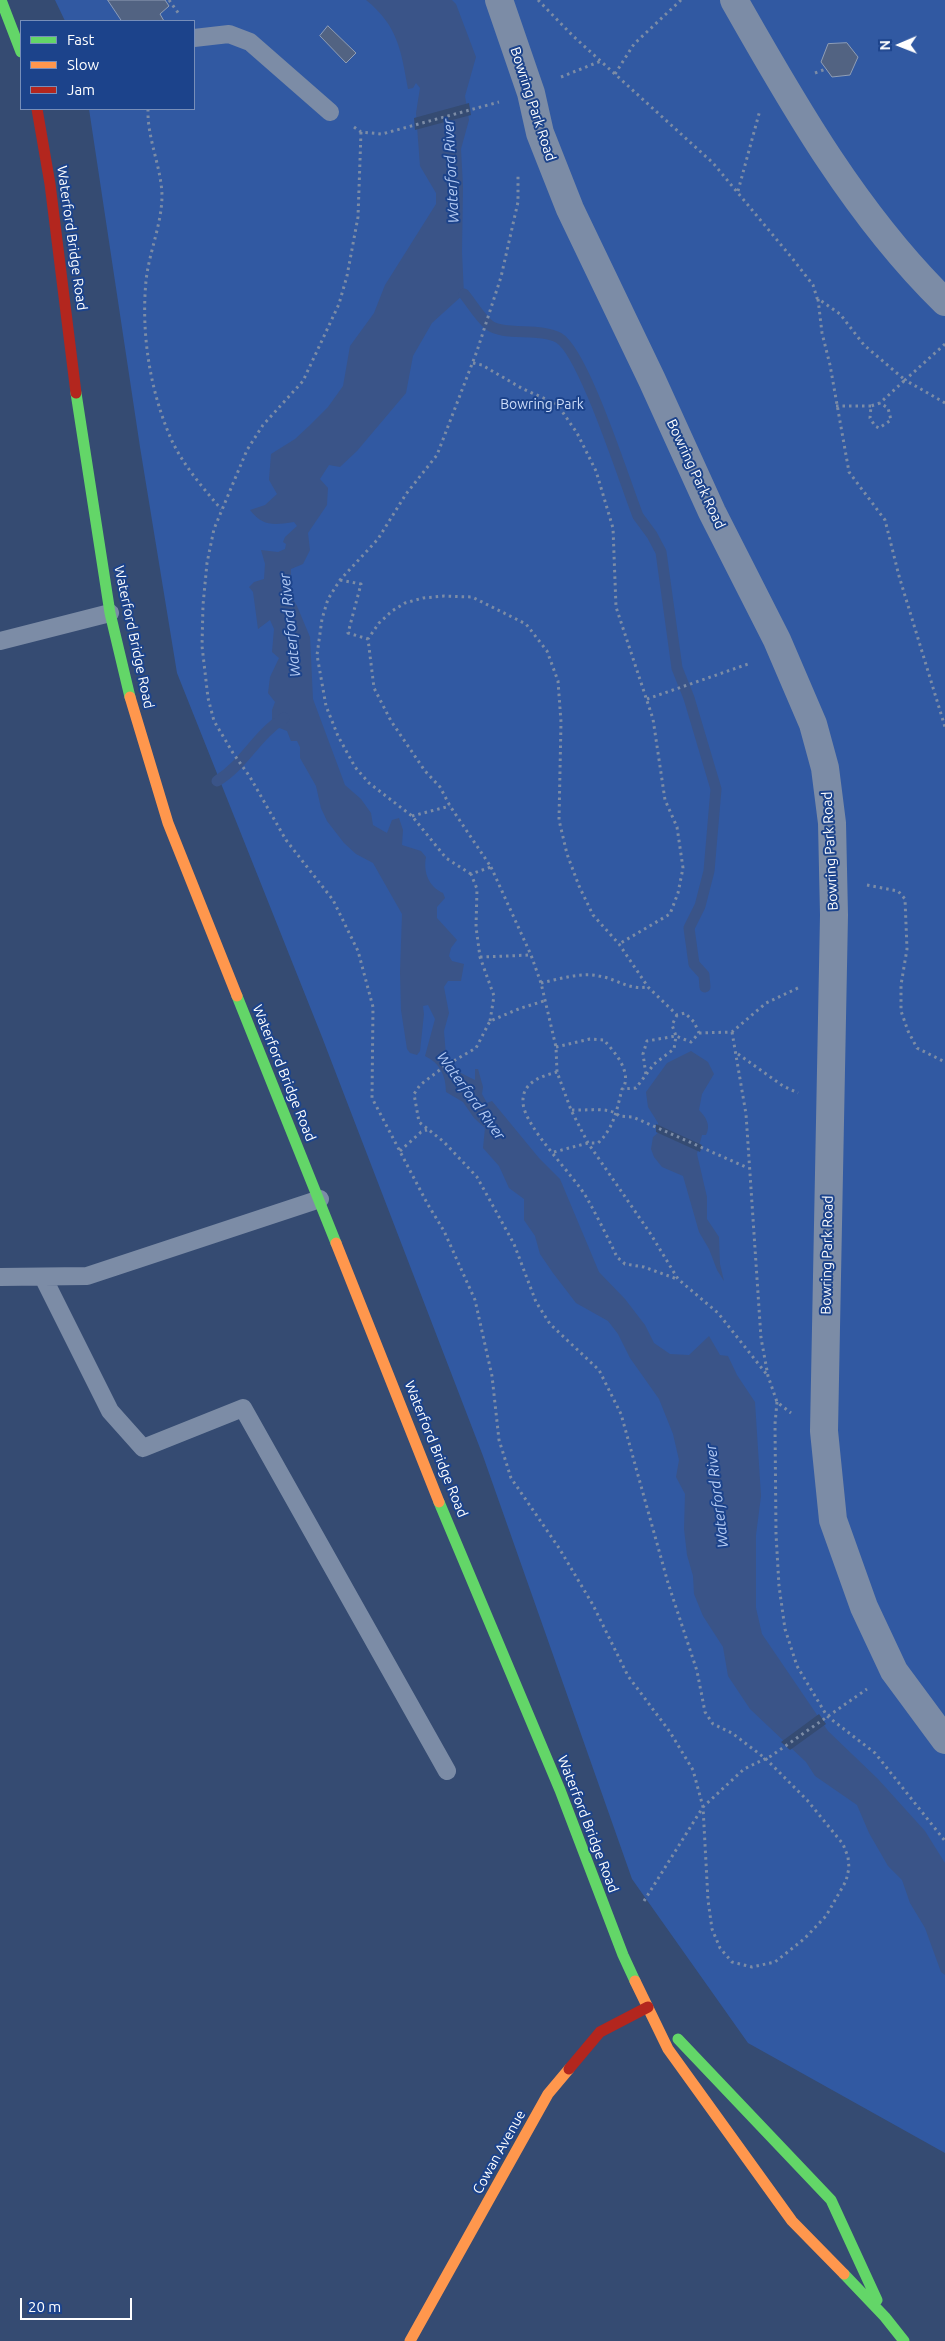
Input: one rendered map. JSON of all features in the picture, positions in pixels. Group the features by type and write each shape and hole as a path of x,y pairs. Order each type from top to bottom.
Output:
{"main road":[{"path":"1,0 20,49"},
{"name":"Waterford Bridge Road","path":"37,110 50,184 74,380 110,613 125,682 168,823 293,1139 320,1199 437,1496 560,1790 622,1955 668,2049 792,2222 885,2317 904,2341"},
{"name":"Waterford Bridge Road","path":"648,2007 831,2200 885,2317"},
{"name":"Cowan Avenue","path":"410,2341 548,2094 600,2032 648,2007"}],"street":[{"name":"Bowring Park Road","path":"499,0 531,93 540,133 570,209 652,380 712,512 782,652 813,724 825,768 832,823 833,884 824,1431 833,1520 864,1607 894,1671 945,1740"},
{"path":"734,0 782,85 875,224 919,277 945,302"}],"lane":[{"path":"195,38 229,34 250,42 330,112"},
{"path":"0,641 110,613"},
{"path":"0,1277 87,1276 320,1199"},
{"path":"43,1277 110,1411 144,1448 243,1408 447,1771"}],"path":[{"path":"169,0 183,20"},
{"path":"538,0 601,61 713,163 813,286 818,298 822,334 830,365 849,472 885,520 899,576 945,727"},
{"path":"615,74 634,44 681,0"},
{"path":"561,77 601,61"},
{"path":"738,192 763,98 782,85"},
{"path":"330,112 361,132 382,134 474,108"},
{"path":"148,110 150,136 162,195 160,218 146,278 144,305 145,338 150,368 173,442 189,470 221,509"},
{"path":"361,132 358,217 347,276 339,304 303,381 264,425 247,450 221,509 214,530 207,563 203,605 202,646 208,698 214,721 250,777 286,840 334,900 358,951 373,1006 372,1098 444,1231 475,1300 492,1376 499,1440 511,1478 559,1548 593,1605 628,1676 670,1732 693,1770 703,1807 708,1900 712,1929 720,1948 732,1962 752,1967 775,1962 804,1939 826,1916 846,1881 849,1868 848,1857 843,1844 807,1800 766,1759 732,1734 713,1724 705,1712 697,1671 668,1583 621,1414 599,1370 550,1324 536,1302 514,1244 485,1195 477,1177 444,1142 419,1122 414,1094 420,1085 445,1066 476,1048 490,1021 494,996 480,957 476,927 477,889 471,874 446,858 412,816 369,783 356,766 338,736 326,706 317,655 322,619 328,599 340,580 378,539 406,494 437,455 477,351 501,277 518,202 519,158 526,141 540,133"},
{"path":"818,298 840,314 864,345 905,380 945,403"},
{"path":"836,406 871,406 880,403 945,344"},
{"path":"472,363 482,365 523,389 557,404 577,433 596,471 613,528 616,606 647,699 659,748 665,800 677,827 683,868 678,893 670,914 619,944"},
{"path":"871,406 870,418 875,426 879,428 891,420 888,408 880,403"},
{"path":"340,580 361,584 348,633 368,639"},
{"path":"677,1015 648,986 619,944 593,915 566,854 559,820 561,722 558,682 547,651 526,624 472,597 444,596 423,598 405,604 378,622 368,639 374,688 392,721 425,771 440,787 450,806 491,867 532,955 541,983 556,1047 557,1072 571,1110 588,1143 650,1233 678,1279 718,1313 768,1376"},
{"path":"647,699 782,652"},
{"path":"412,816 450,806"},
{"path":"471,874 491,867"},
{"path":"833,884 865,884 888,888 898,891 905,899 907,949 900,985 901,1011 917,1048 945,1062"},
{"path":"480,957 532,955"},
{"path":"541,983 567,977 600,976 628,987 648,986"},
{"path":"646,1075 643,1054 647,1041 676,1036 691,1042 699,1033 732,1032 766,1003 816,979 832,980"},
{"path":"490,1021 544,1001"},
{"path":"622,1089 636,1088 654,1064 674,1049 676,1036 672,1025 677,1015 685,1013 694,1022 699,1033"},
{"path":"732,1032 746,1114 748,1168 761,1338 768,1376 778,1402 775,1424 776,1534 785,1629 797,1666 825,1717 875,1753 945,1841"},
{"path":"554,1152 588,1143 598,1143 608,1134 626,1082 623,1066 604,1040 590,1040 556,1047"},
{"path":"737,1054 783,1086 829,1109"},
{"path":"557,1072 530,1083 523,1102 536,1130 588,1199 617,1257 625,1264 644,1267 678,1279"},
{"path":"571,1110 616,1113 619,1116 633,1117 701,1149 748,1168"},
{"path":"400,1151 421,1132 427,1130"},
{"path":"644,1901 703,1807 744,1769 771,1756 894,1671"}],"green space":[{"name":"Bowring Park","path":"55,0 945,0 945,2153 748,2043 632,1879 483,1456 322,1037 177,673 140,447 89,110 195,110 195,20 65,20"}],"water":[{"name":"Waterford River","path":"366,0 452,0 456,4 476,57 465,96 469,120 461,149 464,294 432,323 413,356 406,393 357,451 340,467 329,465 320,479 328,488 327,505 308,533 310,550 303,564 291,569 291,596 310,637 313,699 345,785 361,799 371,813 373,825 387,833 392,820 399,818 403,830 402,845 421,851 426,857 425,868 428,878 434,887 443,893 445,898 437,907 437,918 457,940 451,948 449,956 452,961 464,964 461,981 448,981 444,987 449,1013 444,1031 446,1056 457,1071 475,1080 475,1069 478,1069 483,1087 482,1094 487,1103 492,1101 539,1158 560,1179 599,1272 625,1299 645,1325 654,1343 670,1354 689,1355 709,1336 720,1355 728,1356 737,1375 755,1402 761,1496 756,1535 756,1608 762,1634 828,1731 878,1779 925,1831 945,1863 945,1975 941,1972 925,1928 910,1903 902,1880 888,1866 869,1833 857,1805 815,1776 806,1762 750,1709 728,1676 723,1647 703,1616 694,1594 693,1576 687,1555 684,1529 685,1494 676,1477 679,1460 673,1434 659,1399 630,1358 618,1334 608,1321 576,1303 540,1254 535,1236 524,1220 524,1199 509,1188 499,1166 483,1148 485,1128 474,1118 463,1102 446,1092 445,1081 441,1071 435,1062 425,1056 435,1019 428,1005 423,1006 424,1014 420,1051 417,1055 410,1053 407,1049 401,1010 402,914 373,863 356,854 344,843 327,821 321,808 316,786 300,758 300,747 297,741 291,741 287,731 272,725 272,710 275,702 268,693 270,677 279,658 272,652 274,629 270,620 258,629 253,592 249,587 254,582 264,579 265,564 261,550 278,552 285,549 286,544 283,542 285,537 297,526 294,522 269,524 255,516 250,510 265,505 277,494 269,480 271,454 295,439 309,426 328,407 343,386 350,346 374,313 385,285 436,204 436,193 420,166 416,113 420,88 416,83 413,88 408,89 403,62 392,29 377,10"},
{"path":"691,1051 708,1062 714,1074 702,1094 699,1110 706,1118 708,1128 706,1135 702,1135 697,1154 707,1197 707,1219 719,1237 720,1264 724,1281 699,1232 683,1176 662,1167 654,1157 651,1149 653,1137 659,1132 658,1123 648,1107 646,1092 667,1063"}],"pier":[{"path":"469,103 471,115 415,130 414,118"},
{"path":"656,1124 702,1145 700,1152 656,1132"},
{"path":"819,1714 826,1724 790,1750 781,1742"}],"building":[{"path":"108,0 165,0 169,6 160,14 163,20 121,20"},
{"path":"328,26 356,53 346,63 320,36"},
{"path":"847,43 858,57 850,75 832,77 821,62 828,44"}],"waterway":[{"path":"464,294 488,324 494,328 551,335 559,338 569,349 592,392 638,516 652,535 661,552 677,668 689,698 716,789 709,871 700,906 689,928 694,964 704,975 705,987"},
{"path":"217,781 235,767 266,732 284,718"}],"traffic: fast":[{"path":"1,0 20,49"},
{"path":"76,393 110,613 130,697"},
{"path":"237,996 336,1243"},
{"path":"439,1502 560,1790 623,1955 635,1981"},
{"path":"678,2039 831,2200 877,2300"},
{"path":"844,2274 885,2317 904,2341"}],"traffic: slow":[{"path":"130,697 168,823 237,996"},
{"path":"336,1243 439,1502"},
{"path":"635,1981 668,2049 792,2221 844,2274"},
{"path":"410,2341 548,2094 569,2069"}],"traffic: jam":[{"path":"37,110 50,184 76,393"},
{"path":"569,2069 600,2032 648,2007"}]}
